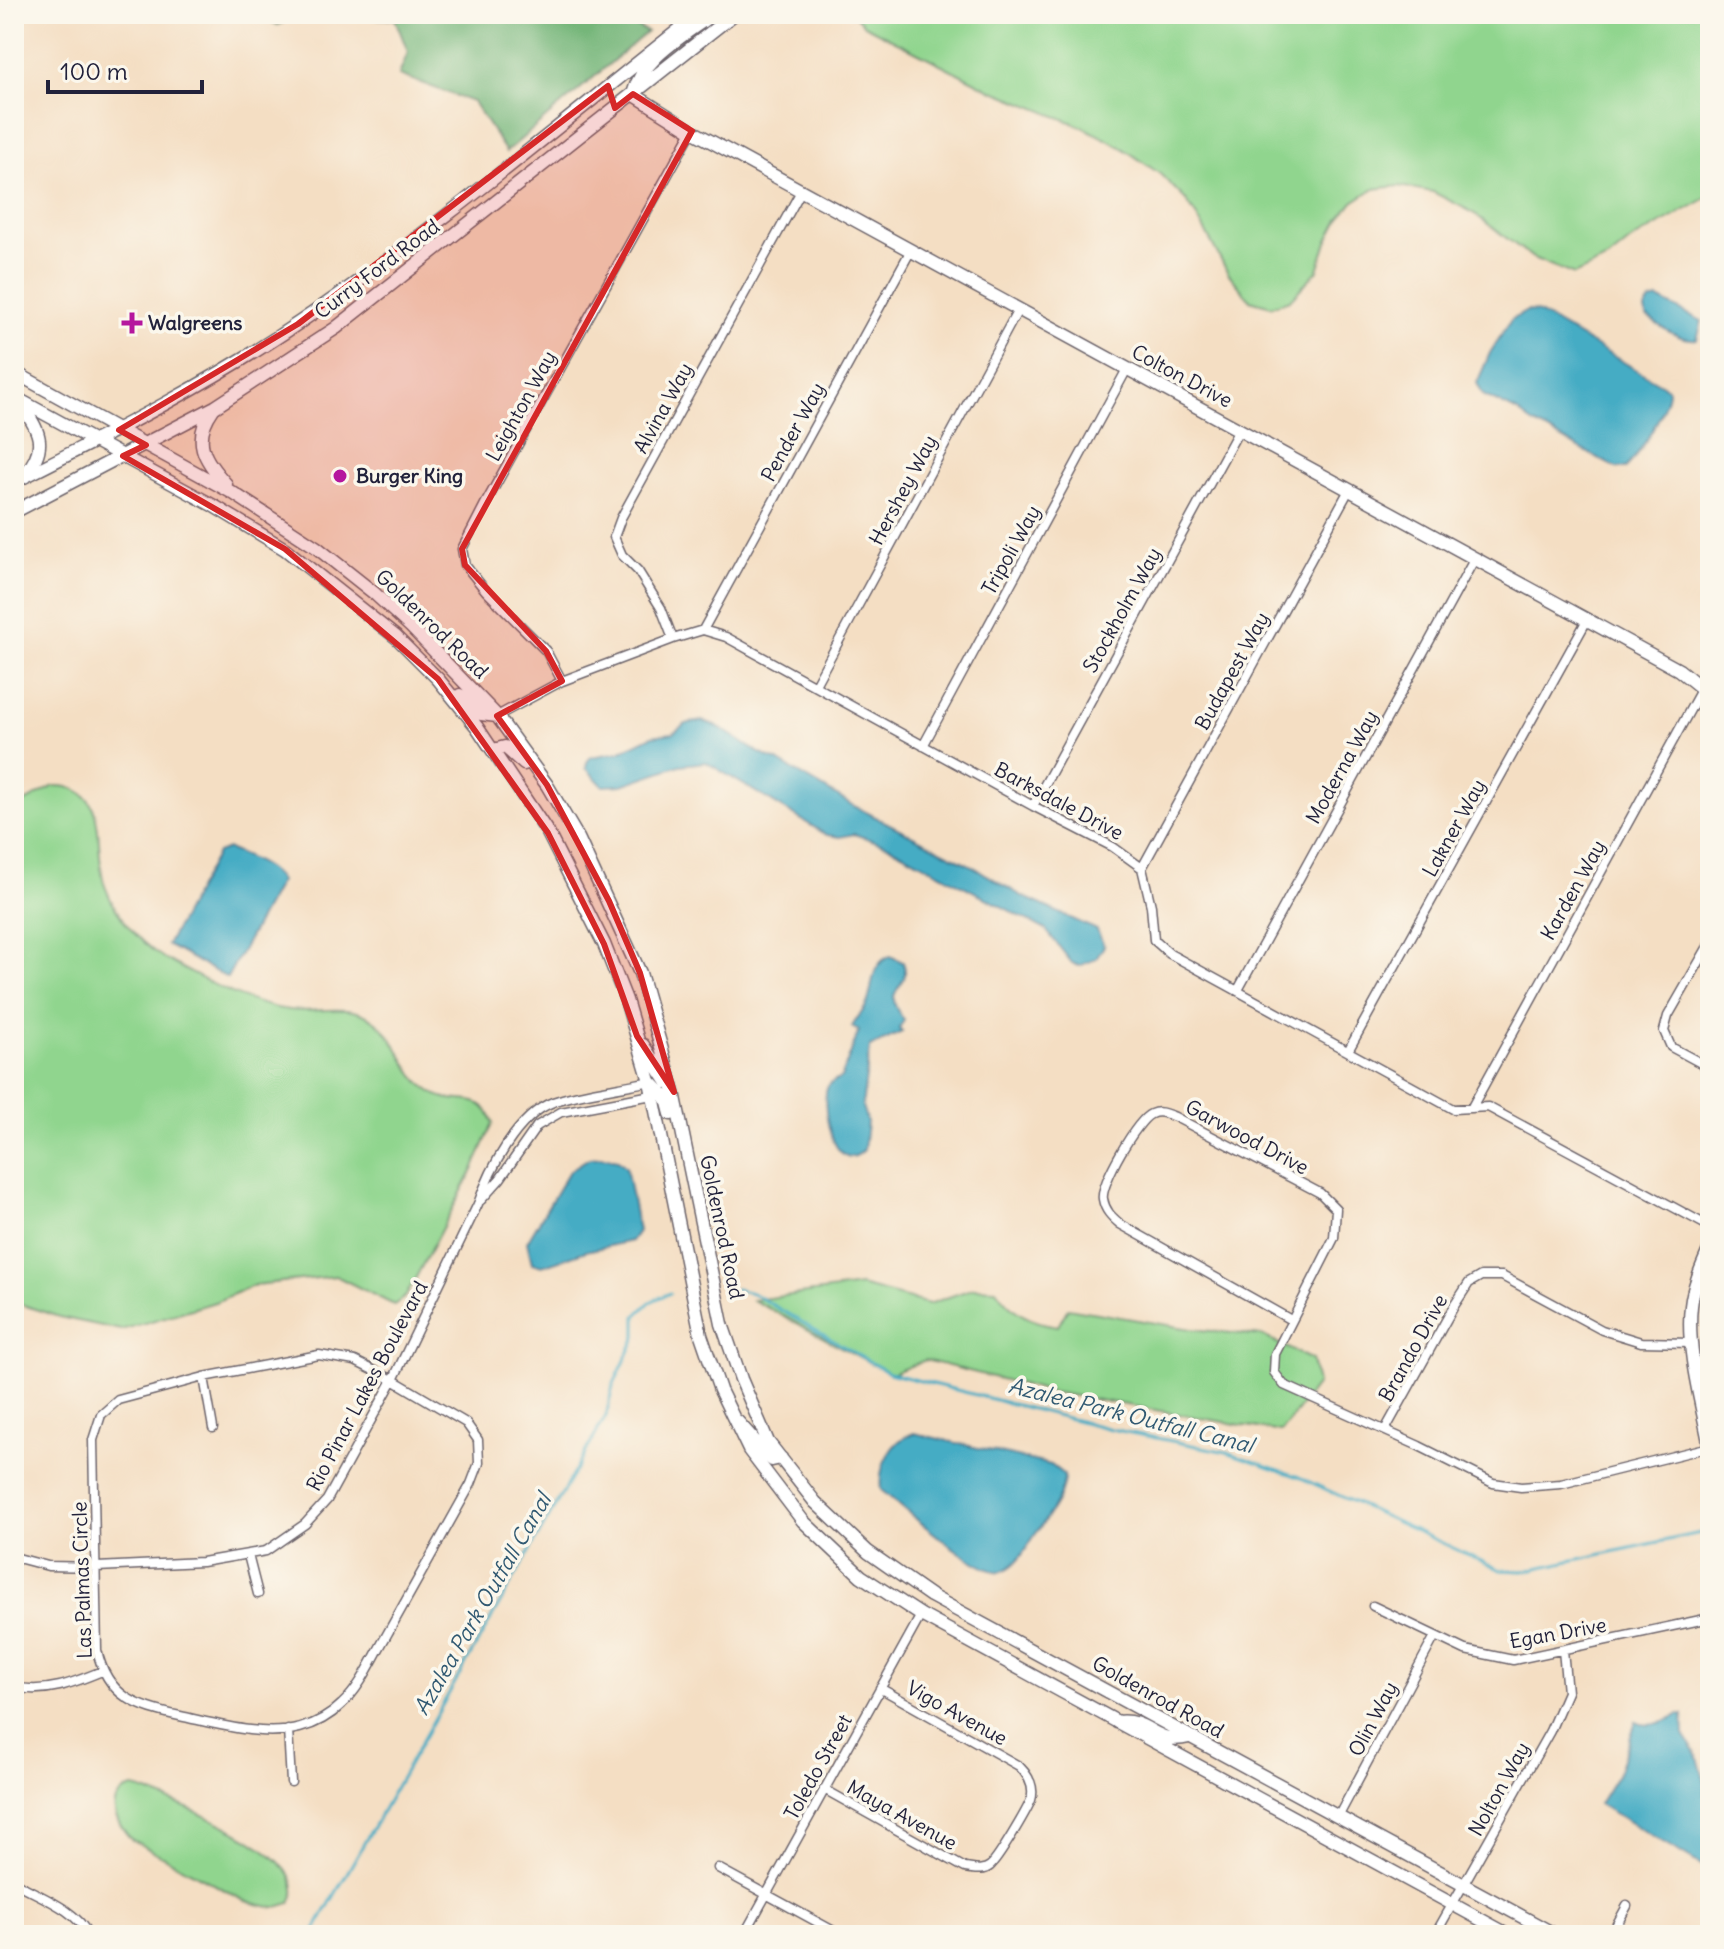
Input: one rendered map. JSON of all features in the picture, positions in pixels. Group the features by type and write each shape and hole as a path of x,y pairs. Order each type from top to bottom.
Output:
{"main road":[{"name":"Curry Ford Road","path":"17,481 119,430 298,324 377,268 699,14"},
{"path":"633,94 636,80 645,68 712,14"},
{"name":"Curry Ford Road","path":"14,512 215,407 336,328 734,14"},
{"path":"454,236 468,215 608,103 611,97 608,86"},
{"name":"Colton Drive","path":"633,94 692,131 1679,670 1706,691"},
{"name":"Goldenrod Road","path":"14,372 233,493 316,547 411,627 497,716 547,785 578,838 640,973 674,1092 722,1324 741,1379 768,1442 815,1502 868,1552 931,1596 1556,1935"},
{"path":"15,398 39,435 39,453 17,481"},
{"name":"Goldenrod Road","path":"15,398 285,549 385,627 438,679 493,750 548,833 598,932 626,1000 650,1081 701,1335 720,1390 749,1450 803,1521 861,1576 921,1615 1509,1935"},
{"path":"215,407 207,418 202,448 208,464 233,493"},
{"path":"438,679 458,692 481,714 497,716"},
{"path":"493,750 505,747 547,785"},
{"path":"637,1036 674,1092"},
{"path":"650,1081 667,1099 674,1128 682,1138"},
{"path":"1710,1248 1700,1270 1691,1306 1691,1343 1710,1447"},
{"path":"732,1416 772,1460 781,1458"},
{"path":"1117,1722 1131,1720 1166,1739 1189,1737"}],"street":[{"name":"Leighton Way","path":"562,681 546,651 465,565 462,549 692,131"},
{"name":"Alvina Way","path":"673,639 661,608 638,571 622,555 614,537 621,518 801,191"},
{"name":"Pender Way","path":"703,630 911,250"},
{"name":"Hershey Way","path":"815,685 1018,310"},
{"name":"Tripoli Way","path":"923,746 1127,369"},
{"name":"Stockholm Way","path":"1033,806 1239,430"},
{"name":"Budapest Way","path":"1142,868 1349,490"},
{"name":"Moderna Way","path":"1238,990 1475,558"},
{"name":"Lakner Way","path":"1348,1051 1587,620"},
{"path":"497,716 562,681 703,630"},
{"name":"Barksdale Drive","path":"703,630 726,637 815,685 1113,847 1142,868"},
{"name":"Karden Way","path":"1472,1107 1706,691"},
{"path":"1142,868 1151,906 1154,940 1170,954 1453,1109 1488,1107 1710,1227"},
{"path":"1710,943 1668,1016 1664,1031 1671,1047 1710,1068"},
{"name":"Rio Pinar Lakes Boulevard","path":"14,1557 48,1566 202,1562 266,1551 305,1524 327,1500 393,1380 478,1204 489,1174 516,1132 552,1103 650,1081"},
{"name":"Rio Pinar Lakes Boulevard","path":"478,1204 500,1179 537,1126 561,1112 652,1095"},
{"name":"Garwood Drive","path":"1291,1320 1120,1224 1107,1213 1102,1196 1104,1183 1138,1126 1150,1114 1163,1112 1175,1117 1320,1193 1336,1209 1334,1238 1275,1354 1274,1372 1284,1385 1493,1483 1521,1487 1561,1484 1710,1447"},
{"name":"Brando Drive","path":"1385,1430 1462,1294 1469,1283 1481,1276 1502,1276 1602,1330 1641,1342 1691,1343"},
{"name":"Las Palmas Circle","path":"319,1355 355,1361 393,1380 466,1423 478,1440 479,1463 471,1484 355,1689 344,1703 304,1727 251,1729 147,1709 123,1697 102,1671 97,1650 93,1440 101,1415 118,1400 204,1377 319,1355"},
{"path":"204,1377 213,1428"},
{"path":"248,1555 258,1594"},
{"name":"Egan Drive","path":"1373,1606 1465,1650 1513,1660 1710,1618"},
{"name":"Toledo Street","path":"744,1935 921,1615"},
{"name":"Olin Way","path":"1338,1817 1435,1636"},
{"name":"Nolton Way","path":"1435,1935 1550,1731 1567,1692 1563,1650"},
{"path":"14,1687 47,1689 74,1683 102,1671"},
{"name":"Vigo Avenue","path":"880,1688 1028,1774 1031,1799 990,1867 980,1870 965,1868"},
{"path":"288,1730 291,1782"},
{"name":"Maya Avenue","path":"824,1789 965,1868"},
{"path":"718,1868 841,1935"},
{"path":"14,1882 65,1911 84,1925 88,1935"},
{"path":"1611,1935 1627,1906"}],"highlighted area":[{"path":"608,86 615,108 633,94 692,131 462,549 465,565 546,651 562,681 497,716 547,785 609,901 640,973 674,1092 637,1036 604,944 548,833 438,679 285,549 123,456 146,445 119,430 298,324"}],"green space":[{"path":"257,14 613,14 647,32 506,152 473,102 399,75 408,52 395,19 295,15 278,25"},
{"path":"853,14 1710,14 1710,196 1632,240 1610,258 1574,275 1533,258 1472,212 1433,192 1399,186 1373,189 1353,202 1339,219 1318,270 1290,300 1271,306 1250,300 1228,273 1186,200 1160,174 1121,147 1083,127 989,89 864,25"},
{"path":"54,786 73,788 85,796 93,807 101,871 110,898 124,921 153,951 216,986 260,1003 289,1010 342,1010 362,1014 381,1027 415,1077 433,1093 475,1102 488,1112 493,1123 473,1170 406,1296 394,1305 336,1276 255,1285 215,1302 121,1330 59,1317 14,1302 14,808"},
{"path":"860,1286 929,1304 974,1288 996,1289 1022,1315 1058,1326 1068,1308 1191,1329 1263,1336 1312,1360 1317,1384 1281,1432 1052,1392 925,1360 891,1374 753,1300"},
{"path":"133,1787 205,1816 262,1848 282,1866 293,1884 291,1903 274,1908 245,1901 132,1840 117,1818 115,1804 118,1797"}],"water":[{"path":"1658,299 1702,321 1697,339 1676,335 1646,316 1645,309 1650,301"},
{"path":"1527,311 1537,312 1668,388 1659,418 1626,468 1616,468 1483,395 1477,383 1490,353 1511,320"},
{"path":"702,721 722,729 854,806 972,866 1022,896 1097,930 1104,946 1096,959 1079,966 1072,963 1046,930 889,846 854,834 840,837 827,835 706,762 680,765 622,785 603,786 586,768 591,757 619,752 652,736 673,733 685,724"},
{"path":"228,849 263,866 280,881 227,978 167,945 217,853"},
{"path":"890,956 903,962 905,971 894,1001 904,1020 899,1029 902,1032 870,1047 862,1106 867,1122 864,1150 853,1157 844,1155 836,1146 827,1119 826,1093 830,1084 841,1078 859,1031 852,1027 869,999 875,971"},
{"path":"589,1158 618,1160 626,1167 638,1231 631,1241 586,1251 542,1266 532,1263 527,1242 569,1171"},
{"path":"914,1433 1051,1465 1064,1475 1054,1506 1013,1565 1002,1571 977,1563 941,1539 881,1490 887,1456 898,1442"},
{"path":"1683,1715 1684,1735 1697,1755 1706,1784 1705,1794 1710,1807 1710,1870 1599,1804 1618,1773 1636,1722 1652,1724"}],"waterway":[{"name":"Azalea Park Outfall Canal","path":"735,1289 752,1293 889,1373 1111,1429 1227,1452 1299,1477 1501,1570 1523,1571 1710,1531"},
{"name":"Azalea Park Outfall Canal","path":"312,1935 606,1416 613,1386 636,1337 636,1316 650,1302 670,1293"}],"place":[{"name":"Walgreens","path":"132,323"},
{"name":"Burger King","path":"340,476"}]}
